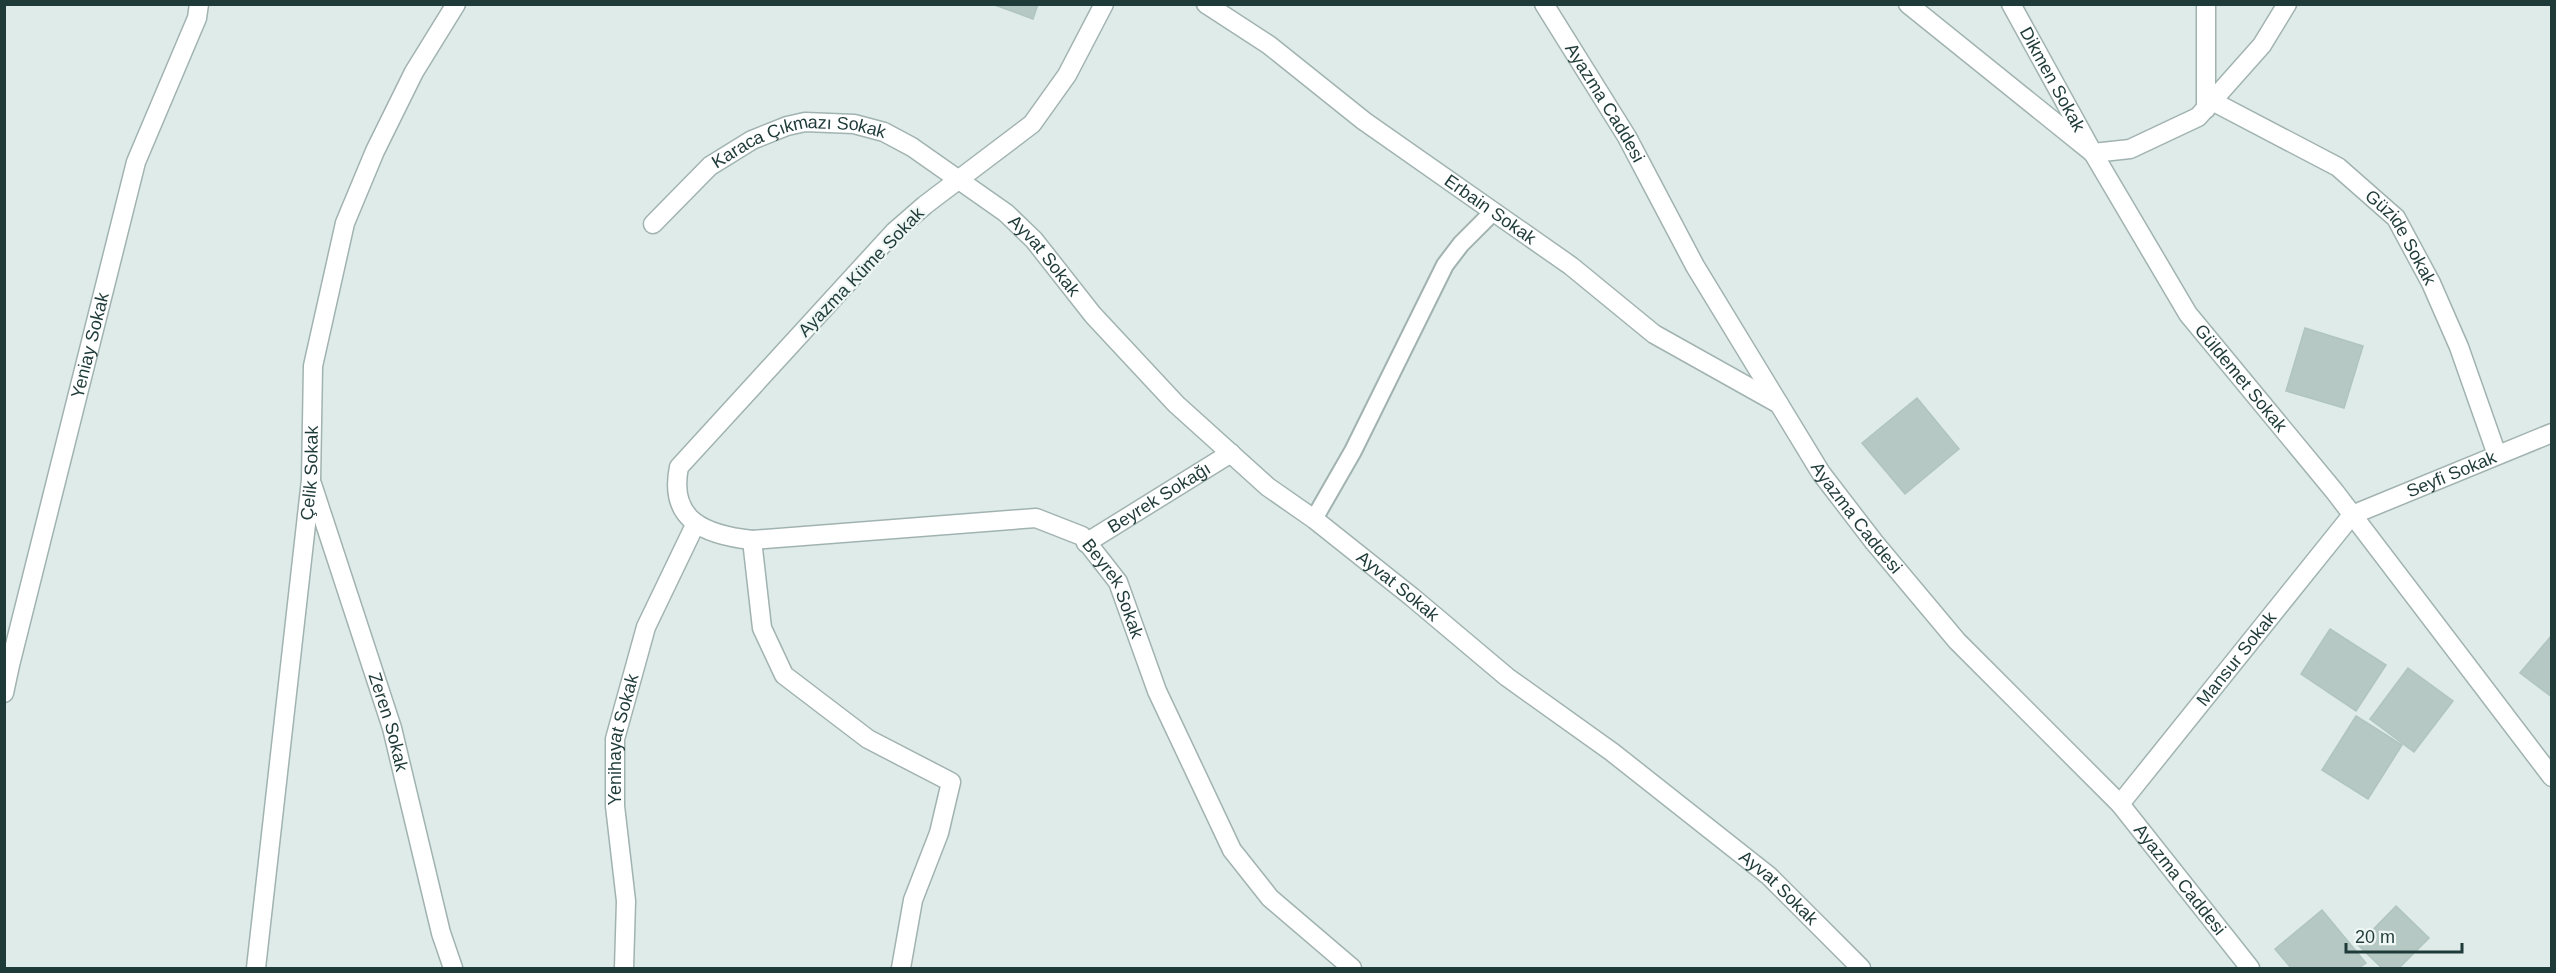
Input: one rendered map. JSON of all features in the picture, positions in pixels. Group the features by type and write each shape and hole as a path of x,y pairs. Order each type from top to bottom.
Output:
{"street":[{"name":"Yeniay Sokak","path":"4,693 7,664 136,162 197,18 199,4"},
{"name":"Çelik Sokak","path":"256,969 311,480 313,366 345,223 375,151 414,72 456,4"},
{"name":"Ayazma Küme Sokak","path":"695,525 677,498 675,484 679,467 894,232 959,178 1032,124 1067,75 1104,4"},
{"name":"Erbain Sokak","path":"1206,4 1269,45 1364,121 1571,266 1654,334 1779,404"},
{"name":"Ayazma Caddesi","path":"1544,4 1627,137 1695,266 1821,473 1874,542 1957,641 2120,804 2250,969"},
{"name":"Güldemet Sokak","path":"1908,4 2093,153 2188,314 2352,515 2552,777"},
{"name":"Dikmen Sokak","path":"2011,4 2093,153"},
{"path":"2206,4 2209,105"},
{"path":"2093,153 2130,149 2198,117 2262,45 2287,4"},
{"name":"Güzide Sokak","path":"2209,105 2338,167 2396,218 2431,283 2459,347 2497,455"},
{"name":"Karaca Çıkmazı Sokak","path":"653,224 710,166 752,140 805,122 854,124 884,132 912,147 959,178"},
{"name":"Ayvat Sokak","path":"959,178 1006,213 1034,240 1093,315 1176,404 1268,487 1314,519 1507,677 1612,752 1769,876 1861,969"},
{"name":"Seyfi Sokak","path":"2352,515 2552,433"},
{"name":"Beyrek Sokağı","path":"1086,543 1231,453"},
{"name":"Zeren Sokak","path":"311,480 392,728 441,933 453,969"},
{"name":"Mansur Sokak","path":"2120,804 2352,515"},
{"name":"Beyrek Sokak","path":"695,525 724,537 752,540 1036,518 1082,536 1118,582 1156,692 1232,850 1269,898 1352,969"},
{"name":"Yenihayat Sokak","path":"624,969 626,901 615,806 615,739 646,627 695,525"},
{"path":"752,540 762,628 784,675 868,739 951,782 939,832 913,900 901,969"}],"lane":[{"path":"1314,519 1353,451 1445,265 1461,244 1494,212"}],"building":[{"path":"992,4 1038,4 1033,19"},
{"path":"2305,328 2363,346 2344,408 2286,391"},
{"path":"1917,398 1959,449 1905,494 1862,443"},
{"path":"2330,629 2386,665 2356,711 2301,674"},
{"path":"2552,635 2552,697 2520,673"},
{"path":"2408,668 2453,701 2414,752 2370,719"},
{"path":"2356,716 2402,745 2368,799 2322,770"},
{"path":"2396,906 2429,938 2399,968 2382,968 2358,945"},
{"path":"2322,910 2366,963 2359,968 2291,968 2275,949"}]}
